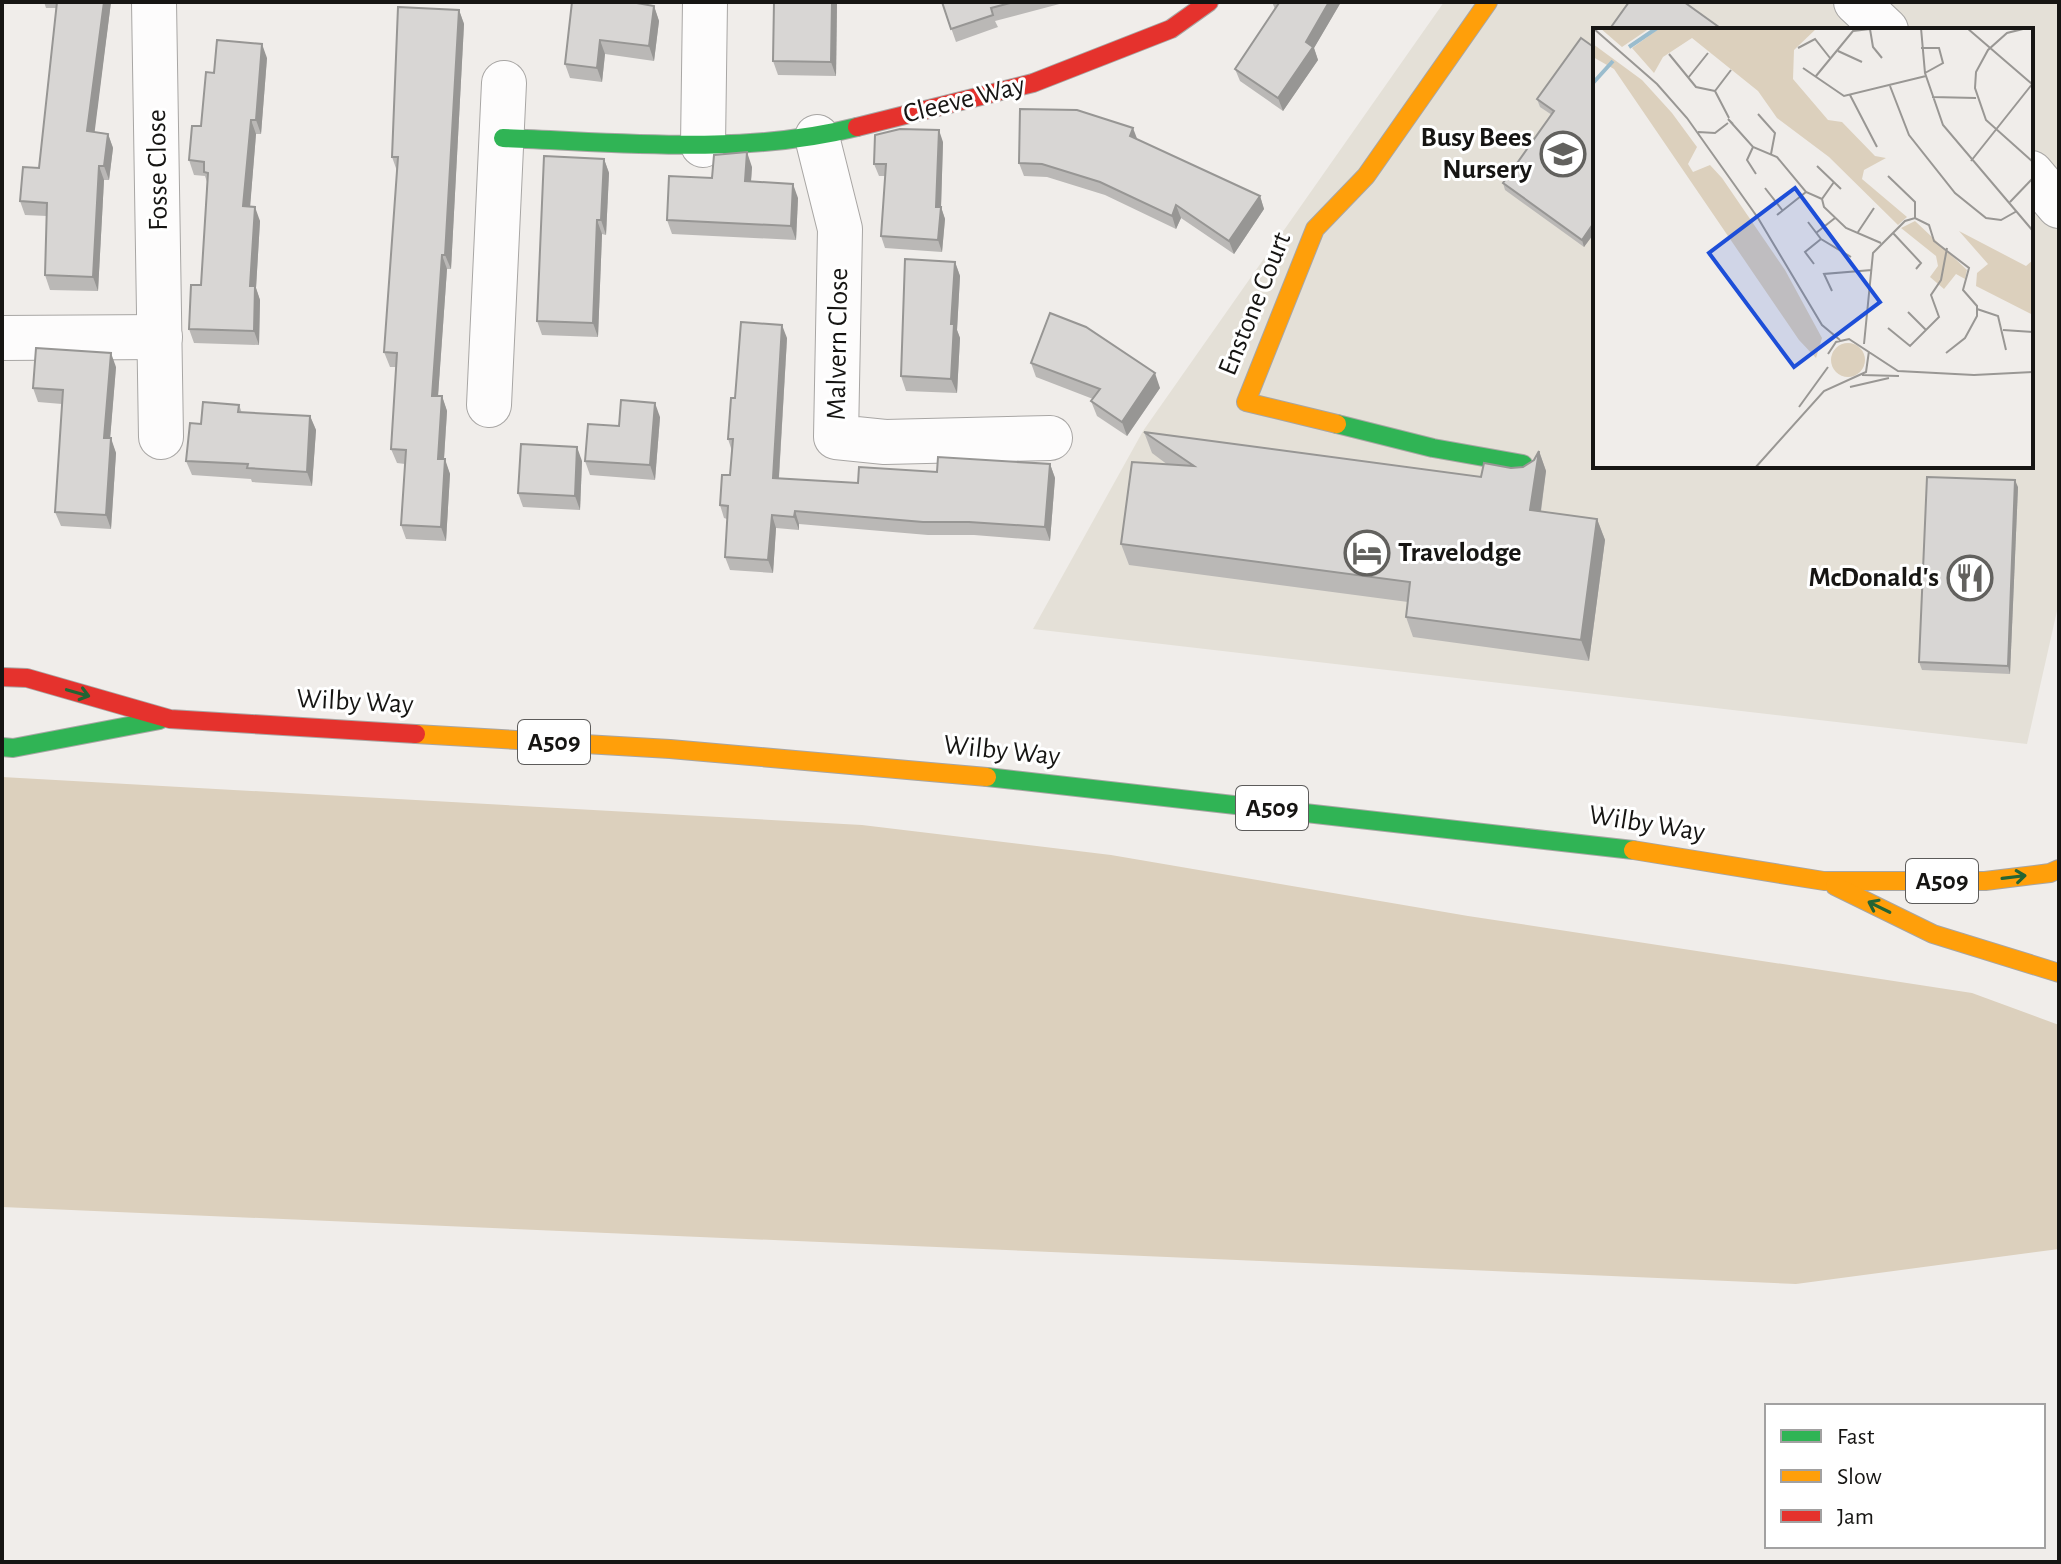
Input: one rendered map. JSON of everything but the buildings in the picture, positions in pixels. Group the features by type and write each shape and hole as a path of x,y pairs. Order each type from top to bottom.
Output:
{"main road":[{"name":"Cleeve Way","path":"503,138 703,145 817,137 1033,83 1171,29 1209,2"},
{"name":"Enstone Court","path":"1488,2 1366,176 1315,229 1246,402 1433,448 1523,464"},
{"name":"Wilby Way","path":"2,677 27,678 170,719 670,749 938,772 1606,845 1824,881 1985,881 2050,873 2059,869"},
{"name":"Wilby Way","path":"2,747 13,748 170,719"},
{"name":"Wilby Way","path":"1824,881 1933,934 2059,973"}],"street":[{"name":"Fosse Close","path":"154,2 161,437"},
{"path":"703,145 705,2"},
{"path":"1856,2 1884,28"},
{"path":"489,405 504,83"},
{"name":"Malvern Close","path":"817,137 840,229 836,437 885,442 1050,438"},
{"path":"2033,175 2059,206"},
{"path":"2,338 160,337"}],"shaded area":[{"path":"1444,2 2059,2 2059,602 2027,744 1033,629 1143,431"},
{"path":"2,777 862,825 1111,855 1468,916 1972,993 2059,1025 2059,1249 1796,1284 2,1207"}],"traffic: fast":[{"path":"503,138 636,144 726,144 770,142 857,127"},
{"path":"1337,424 1433,448 1523,464"},
{"path":"2,747 13,748 160,720"},
{"path":"987,777 1633,850"}],"traffic: slow":[{"path":"1337,424 1246,402 1315,229 1366,176 1488,2"},
{"path":"416,734 670,749 987,777"},
{"path":"1633,850 1824,881 1985,881 2050,873 2059,869"},
{"path":"1835,886 1933,934 2059,973"}],"traffic: jam":[{"path":"857,127 1033,83 1171,29 1209,2"},
{"path":"2,677 27,678 170,719 416,734"}],"place":[{"name":"Busy Bees Nursery","path":"1563,154"},
{"name":"Travelodge","path":"1367,553"},
{"name":"McDonald's","path":"1970,578"}]}
